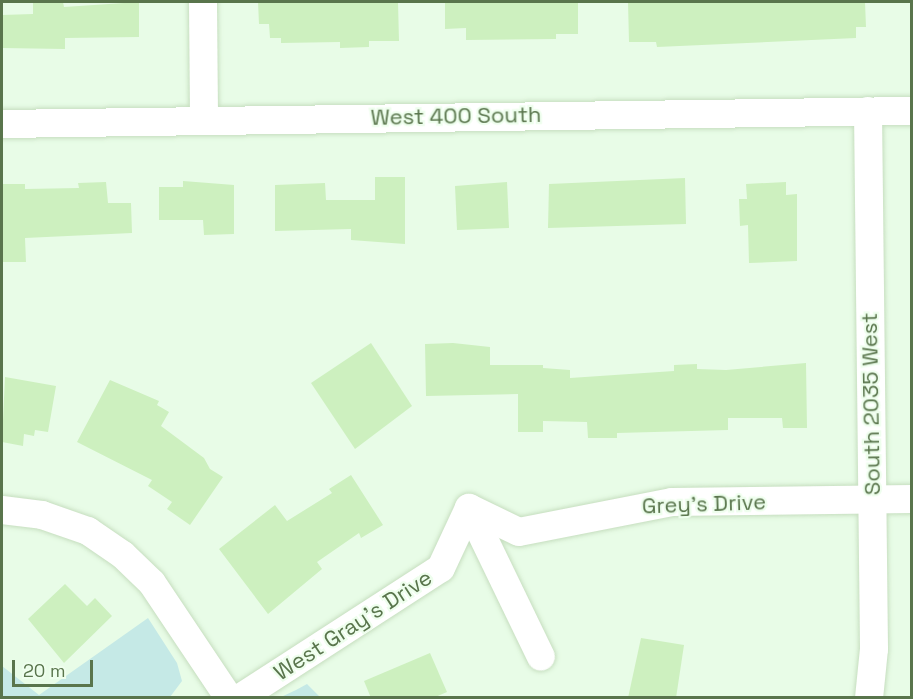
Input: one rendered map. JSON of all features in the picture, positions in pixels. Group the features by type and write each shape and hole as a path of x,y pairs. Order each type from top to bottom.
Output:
{"street":[{"path":"203,2 204,119"},
{"name":"South 2035 West","path":"868,111 874,649 869,698"},
{"name":"West 400 South","path":"2,124 204,119 912,111"},
{"name":"Grey's Drive","path":"469,508 519,532 672,502 912,499"},
{"path":"469,508 541,657"},
{"name":"West Gray's Drive","path":"240,698 441,568 469,508"},
{"path":"2,510 42,515 88,531 123,555 152,582 229,698"}],"shaded area":[{"path":"148,618 177,663 182,681 170,697 2,697 2,666 39,695"},
{"path":"307,684 320,697 281,697 296,690"}],"building":[{"path":"33,2 63,2 64,7 139,2 139,37 65,38 65,49 2,48 2,15 33,14"},
{"path":"258,2 398,2 399,41 369,41 369,47 340,48 340,42 281,43 281,38 270,38 269,24 259,24"},
{"path":"445,2 578,2 578,34 556,34 556,39 466,40 466,28 445,29"},
{"path":"628,2 865,2 866,27 856,27 856,38 657,47 656,42 629,42"},
{"path":"375,177 405,177 405,244 351,240 351,229 275,231 275,185 325,183 326,200 375,200"},
{"path":"685,178 686,224 548,228 549,184"},
{"path":"183,181 234,185 234,234 204,235 203,220 159,220 159,187 183,187"},
{"path":"106,182 108,203 131,203 132,233 25,238 26,262 2,262 2,184 25,184 25,189 79,188 78,183"},
{"path":"507,182 509,228 457,230 455,186"},
{"path":"786,182 786,195 797,194 797,261 749,263 748,225 740,226 739,199 747,199 746,184"},
{"path":"371,343 412,406 355,449 311,383"},
{"path":"453,343 490,347 490,365 543,365 543,368 570,370 570,378 674,371 674,365 697,364 697,369 726,370 806,363 807,428 783,428 782,418 728,418 728,430 617,433 617,438 588,438 587,422 543,421 543,432 518,432 518,394 426,396 425,344"},
{"path":"5,377 56,386 48,432 35,430 34,436 24,434 23,446 2,442"},
{"path":"110,380 159,401 157,405 169,412 161,426 204,458 210,469 223,477 190,525 167,509 172,502 148,486 152,480 77,442"},
{"path":"351,475 383,525 361,538 359,533 317,562 322,569 268,614 219,549 275,505 287,521 332,493 329,489"},
{"path":"65,584 87,606 95,598 112,616 64,663 28,619"},
{"path":"641,638 684,645 676,698 628,698"},
{"path":"430,653 447,692 433,698 371,698 364,681"}]}
